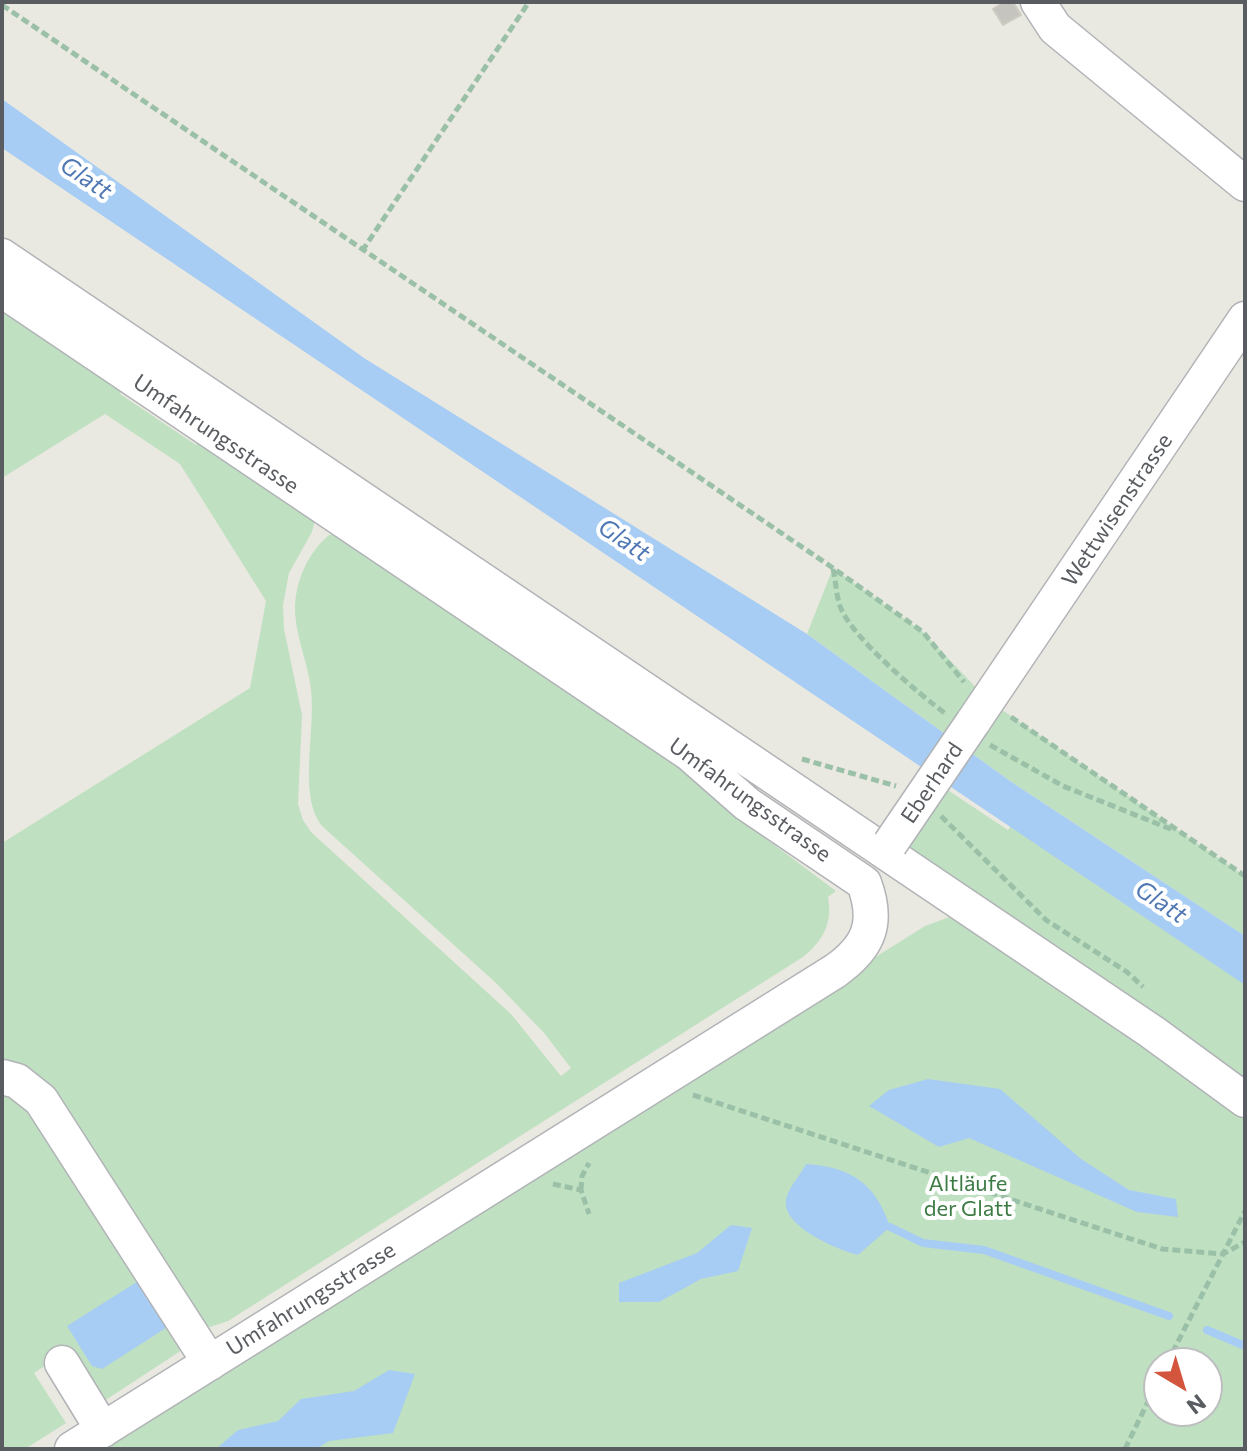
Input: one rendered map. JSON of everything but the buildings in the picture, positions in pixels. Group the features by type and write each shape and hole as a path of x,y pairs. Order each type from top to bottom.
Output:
{"street":[{"path":"1038,2 1055,28 1245,184"},
{"path":"2,256 887,849 1245,1100"},
{"name":"Umfahrungsstrasse","path":"2,290 690,754 747,804 864,883 870,899 872,929 854,957 72,1449"},
{"name":"Wettwisenstrasse","path":"981,712 1245,319"},
{"name":"Eberhard","path":"864,883 981,712"},
{"path":"2,1077 17,1081 49,1110 210,1363"},
{"path":"62,1363 103,1430"}],"path":[{"path":"362,251 529,2"},
{"path":"2,5 923,632 981,712 1245,876"},
{"path":"798,758 904,789"},
{"path":"936,812 1046,920 1127,972 1148,992"},
{"path":"683,1092 1162,1249 1223,1254 1245,1242"},
{"path":"578,1170 599,1154"},
{"path":"581,1190 582,1176 589,1163"},
{"path":"554,1183 566,1176"},
{"path":"1175,1347 1245,1211"},
{"path":"1125,1449 1143,1412"}],"green space":[{"path":"2,302 124,386 120,394 196,445 202,438 315,520 312,532 289,573 283,605 284,629 302,715 298,804 303,820 311,832 511,1014 561,1076 571,1068 544,1033 496,983 323,827 315,814 309,779 312,700 296,625 295,605 305,567 329,535 335,533 683,763 737,817 836,891 828,897 829,915 825,931 803,957 228,1321 210,1327 201,1325 2,1072 2,843 250,688 266,601 180,464 105,414 2,478"},
{"path":"833,568 923,632 989,701 1245,876 1245,936 1010,781 807,634"},
{"name":"Altläufe der Glatt","path":"943,787 1008,830 1010,827 1245,958 1245,1449 90,1449 925,926 963,912 894,853"},
{"path":"2,1085 17,1091 182,1350 95,1407 62,1355 34,1373 66,1423 25,1449 2,1449"}],"water":[{"name":"Glatt","path":"2,99 364,358 807,634 1010,781 1245,936 1245,985 2,148"},
{"path":"928,1079 1000,1089 1081,1159 1129,1190 1176,1199 1178,1217 1137,1212 969,1138 939,1147 869,1106 889,1090"},
{"path":"806,1164 837,1169 860,1180 877,1199 890,1227 858,1255 824,1242 800,1226 786,1207 787,1196"},
{"path":"731,1225 752,1228 738,1271 701,1279 659,1302 619,1302 619,1283 697,1253"},
{"path":"140,1280 169,1326 102,1369 92,1366 67,1326"},
{"path":"389,1370 415,1374 393,1433 329,1441 316,1449 216,1449 238,1430 278,1421 301,1399 354,1391"}],"waterway":[{"path":"890,1227 923,1243 984,1250 1169,1316"},
{"path":"1207,1330 1245,1346"}]}
